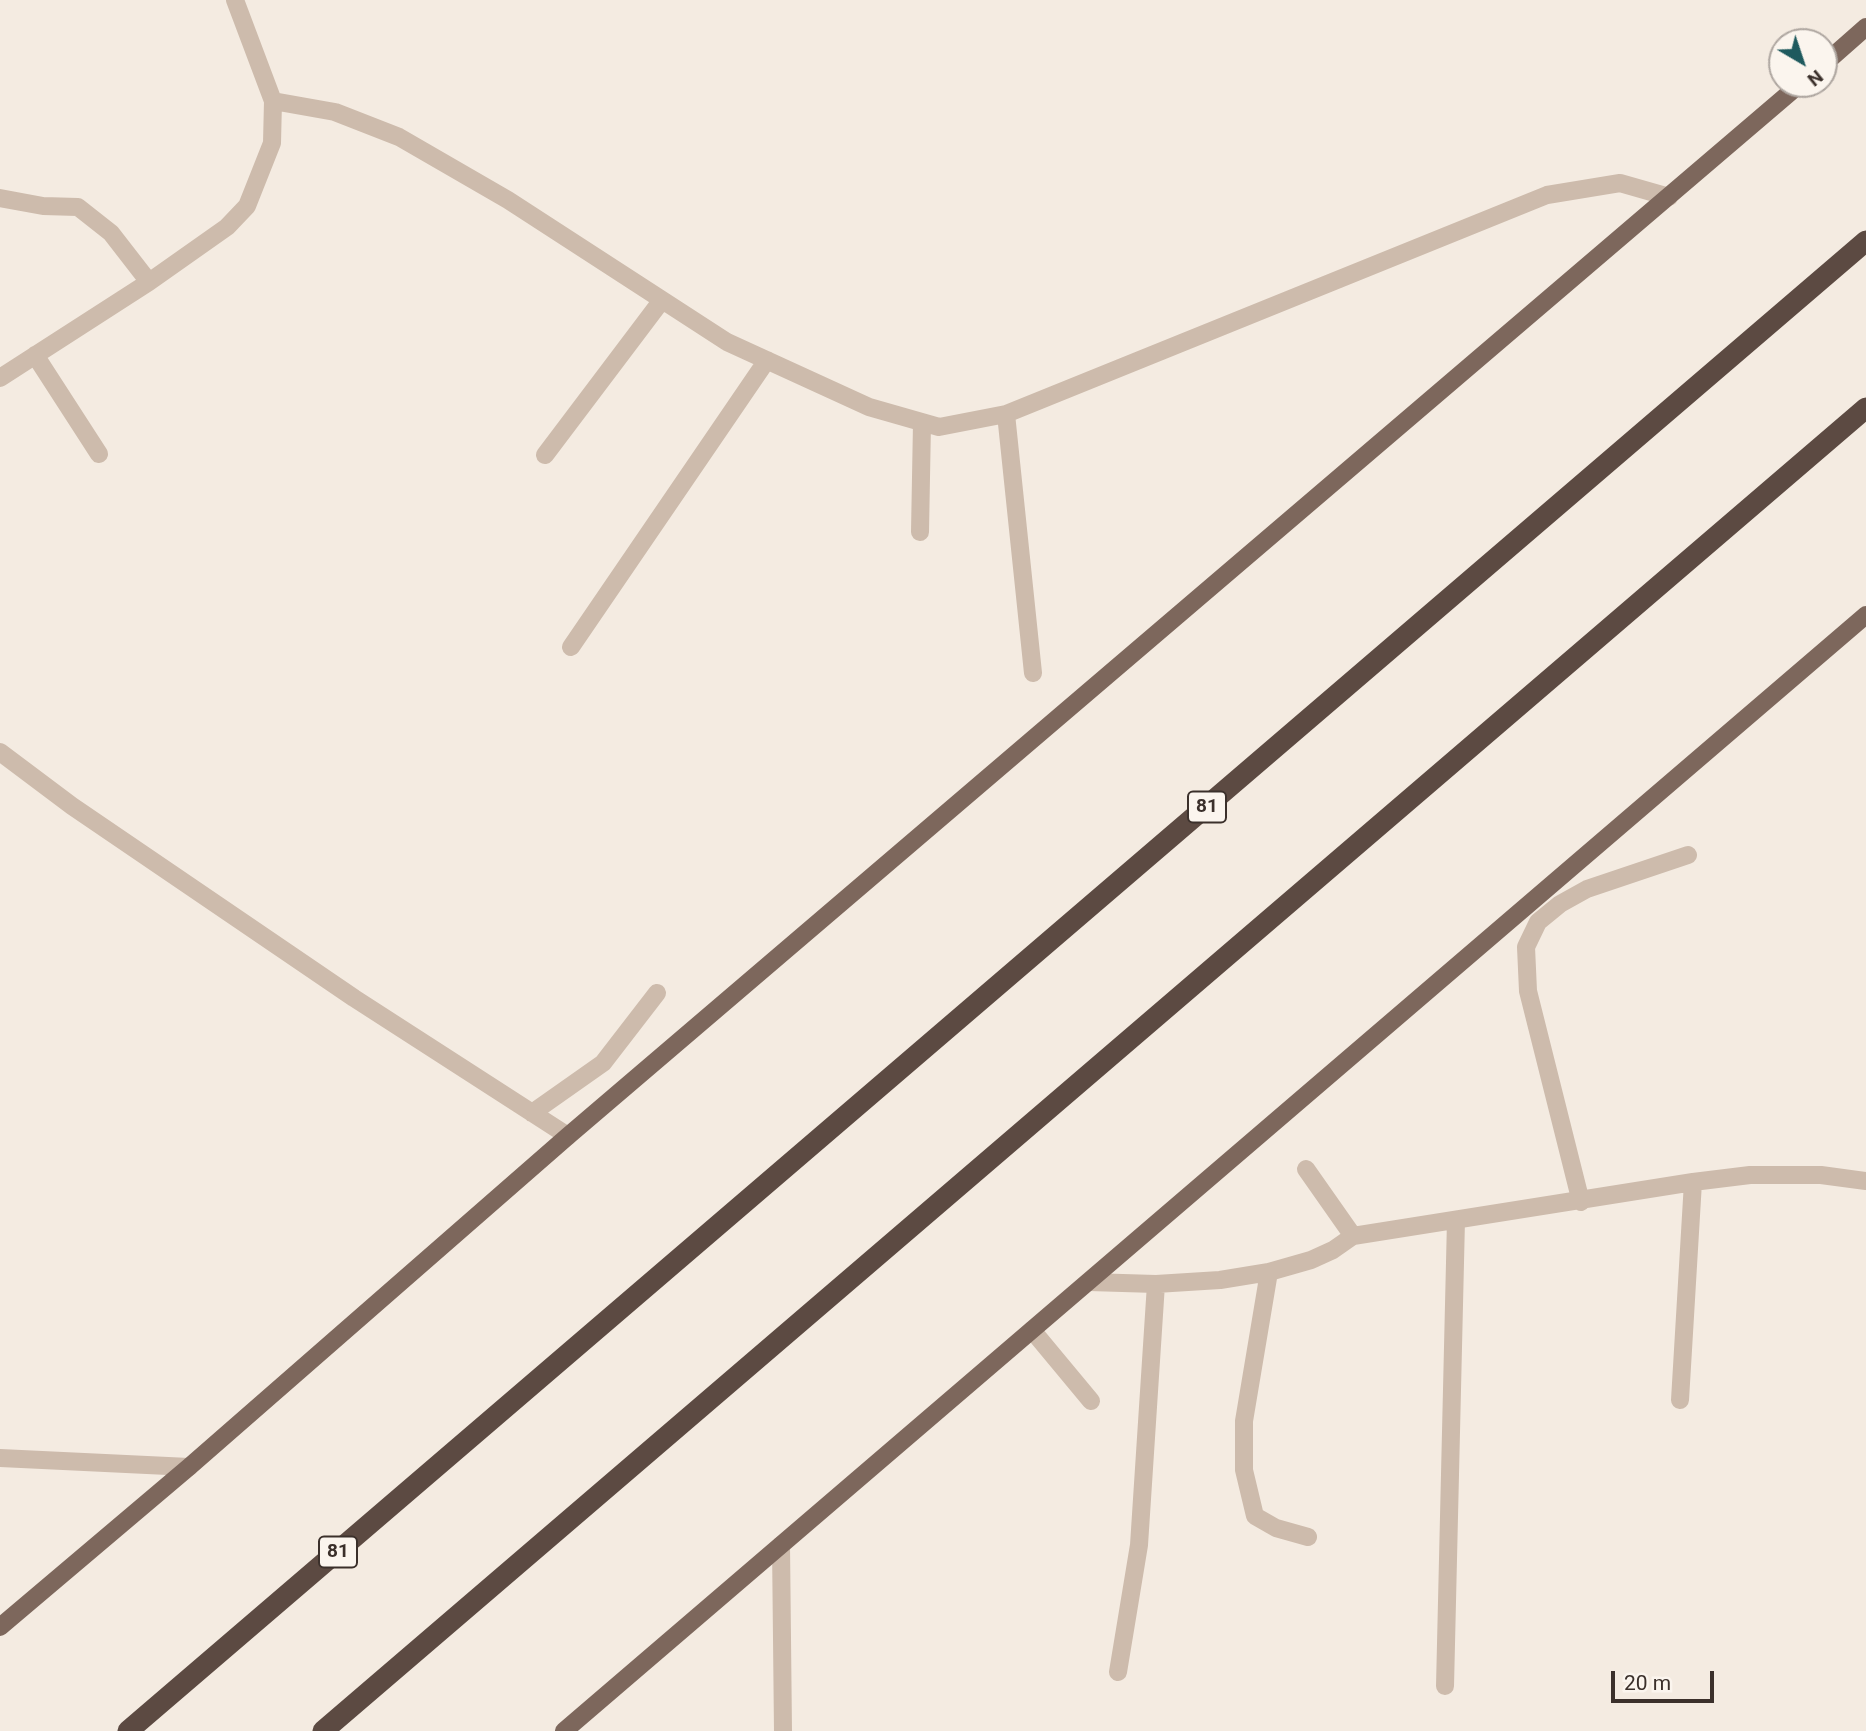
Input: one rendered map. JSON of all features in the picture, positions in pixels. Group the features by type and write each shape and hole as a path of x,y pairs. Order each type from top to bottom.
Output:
{"highway":[{"name":"81","path":"128,1731 1866,241"},
{"path":"323,1731 1866,408"}],"main road":[{"path":"1838,52 1866,27"},
{"path":"0,1627 189,1467 568,1136 1784,98"},
{"path":"564,1731 1866,615"}],"street":[{"path":"0,378 149,282 227,227 247,206 272,143 273,101 235,0"},
{"path":"273,101 335,112 399,137 508,200 727,341 869,407 939,427 1006,414 1547,195 1620,183 1669,197"},
{"path":"0,198 18,203 78,207 111,233 149,282"},
{"path":"545,455 662,300"},
{"path":"35,355 99,454"},
{"path":"571,647 767,360"},
{"path":"1006,414 1033,673"},
{"path":"920,532 922,423"},
{"path":"0,752 72,806 343,990 568,1136"},
{"path":"1581,1202 1528,991 1526,947 1538,922 1578,894 1688,855"},
{"path":"532,1113 603,1063 657,993"},
{"path":"1306,1169 1353,1236"},
{"path":"1089,1282 1156,1284 1220,1280 1269,1272 1333,1250 1353,1236 1581,1202 1693,1182 1750,1175 1821,1175 1866,1181"},
{"path":"1680,1400 1693,1182"},
{"path":"1445,1686 1456,1220"},
{"path":"1269,1272 1244,1421 1244,1470 1255,1516 1276,1528 1308,1537"},
{"path":"1118,1672 1139,1545 1156,1284"},
{"path":"1032,1330 1091,1401"},
{"path":"0,1458 189,1467"},
{"path":"781,1545 783,1731"}]}
